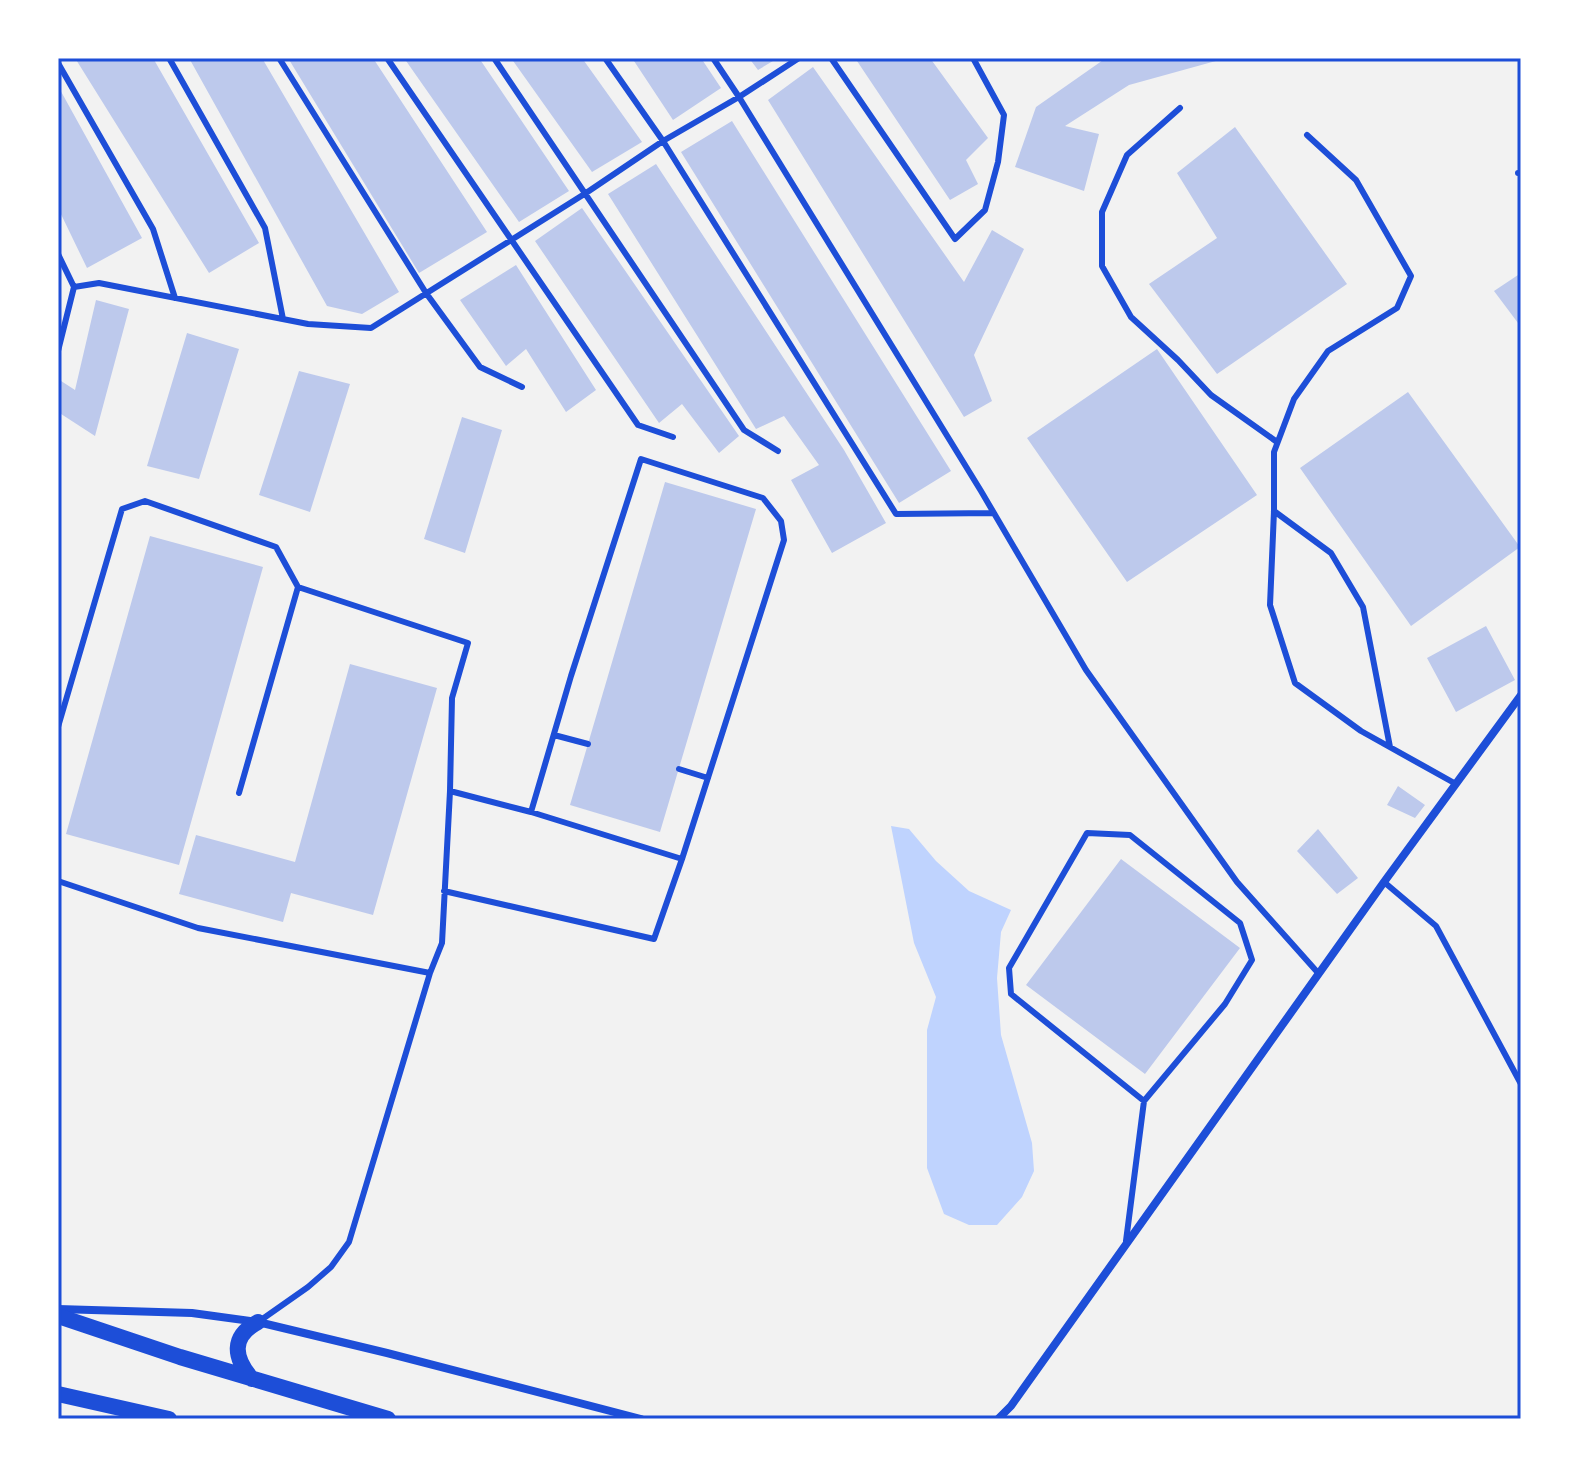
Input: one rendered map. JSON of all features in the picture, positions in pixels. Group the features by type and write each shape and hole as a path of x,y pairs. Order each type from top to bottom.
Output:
{"main road":[{"path":"58,1316 388,1419"},
{"path":"252,1379 242,1367 237,1342 248,1327 258,1322"},
{"path":"58,1394 169,1419"}],"street":[{"path":"998,1419 1011,1406 1521,695"},
{"path":"58,1309 192,1313 258,1322 641,1419"}],"lane":[{"path":"169,58 265,228 283,319"},
{"path":"279,58 426,293 480,367 522,387"},
{"path":"387,58 638,425 673,437"},
{"path":"494,58 744,430 778,451"},
{"path":"605,58 663,141 896,514 993,513"},
{"path":"713,58 1086,670 1237,882 1319,974"},
{"path":"74,287 99,283 308,324 371,328 799,58"},
{"path":"831,58 955,239 985,210 998,162 1004,115 973,58"},
{"path":"58,63 153,229 175,298"},
{"path":"1180,108 1127,155 1102,212 1102,266 1131,317 1211,395 1277,442"},
{"path":"1307,135 1356,180 1411,276 1397,308 1328,351 1294,399 1274,452 1270,605 1295,683 1361,731 1456,784"},
{"path":"58,254 74,287 58,351"},
{"path":"444,891 654,939 784,540 781,521 763,498 641,459 531,812"},
{"path":"58,727 122,509 145,501 276,547 298,587 468,643 452,698 442,943 430,973 349,1242 320,1277 258,1322"},
{"path":"1274,511 1331,553 1363,607 1390,747"},
{"path":"239,793 298,587"},
{"path":"554,735 588,744"},
{"path":"679,769 708,778"},
{"path":"450,791 531,812 682,859"},
{"path":"1126,1245 1144,1101 1225,1004 1252,960 1240,923 1130,835 1087,833 1009,968 1011,994 1144,1101"},
{"path":"58,881 198,928 430,973"},
{"path":"1384,882 1436,926 1521,1084"}],"water":[{"path":"891,826 909,829 936,861 969,891 1011,910 1001,932 997,978 1001,1035 1032,1143 1034,1171 1022,1197 997,1225 969,1225 944,1214 927,1168 927,1030 936,997 914,943"}],"building":[{"path":"75,58 153,58 259,243 209,273"},
{"path":"189,58 262,58 399,292 362,314 327,306"},
{"path":"288,58 373,58 487,232 419,273"},
{"path":"404,58 479,58 569,191 519,222"},
{"path":"511,58 582,58 642,142 592,172"},
{"path":"632,58 701,58 721,88 673,120"},
{"path":"749,58 778,58 758,70"},
{"path":"855,58 930,58 988,138 966,160 978,184 950,200"},
{"path":"1106,58 1223,59 1129,85 1065,126 1099,134 1084,191 1015,167 1036,107"},
{"path":"813,67 964,282 992,230 1024,249 974,355 992,401 964,417 768,100"},
{"path":"58,86 142,238 87,268 58,208"},
{"path":"732,121 951,471 899,503 681,152"},
{"path":"1235,127 1347,284 1217,374 1149,284 1217,238 1177,173"},
{"path":"656,164 844,450 886,523 832,553 791,480 819,465 784,416 756,429 608,194"},
{"path":"582,208 739,436 719,453 682,404 659,423 535,241"},
{"path":"516,265 596,390 566,412 526,349 506,366 460,300"},
{"path":"1521,273 1521,327 1494,291"},
{"path":"96,300 129,309 95,436 58,412 58,379 75,390"},
{"path":"187,333 239,349 199,479 147,466"},
{"path":"1157,349 1257,495 1127,582 1027,438"},
{"path":"299,371 350,384 310,512 259,495"},
{"path":"1408,392 1520,547 1411,626 1300,468"},
{"path":"462,417 502,430 465,553 424,539"},
{"path":"665,482 756,509 660,832 570,805"},
{"path":"150,536 263,567 179,865 66,834"},
{"path":"1486,626 1515,680 1456,712 1427,658"},
{"path":"350,664 437,688 373,915 291,893 283,922 179,894 196,835 295,862"},
{"path":"1398,786 1425,805 1415,818 1387,805"},
{"path":"1318,829 1358,878 1337,894 1297,851"},
{"path":"1121,859 1240,948 1145,1074 1026,985"}]}
